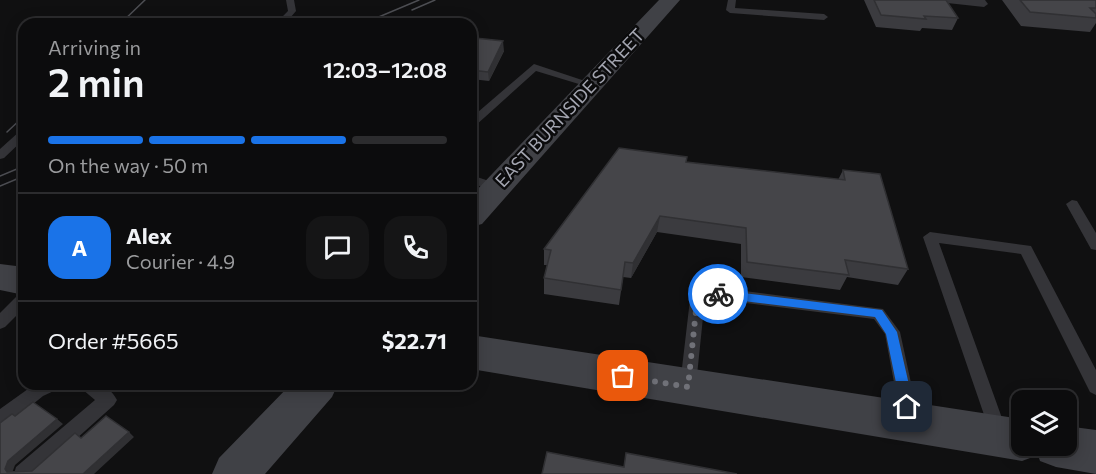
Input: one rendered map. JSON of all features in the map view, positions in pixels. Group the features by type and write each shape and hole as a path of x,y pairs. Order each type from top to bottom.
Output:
{"main road":[{"name":"EAST BURNSIDE STREET","path":"477,201 484,183 592,84 670,0"},
{"path":"0,277 18,280"},
{"path":"477,353 1010,438"},
{"path":"235,474 312,390"},
{"path":"1077,449 1096,452"}],"lane":[{"path":"286,18 292,12 293,5 290,0"},
{"path":"732,0 730,10 824,17"},
{"path":"938,0 984,4 981,0"},
{"path":"477,119 534,67 592,84"},
{"path":"0,155 18,138"},
{"path":"1072,204 1096,245"},
{"path":"1010,438 930,237 1026,250 1096,387"},
{"path":"688,387 698,291 878,313 892,332 911,423"},
{"path":"0,322 18,304"},
{"path":"0,420 39,390"},
{"path":"23,474 108,400 96,390"}],"building":[{"path":"874,0 946,0 958,18 924,16 926,19 881,15"},
{"path":"1020,0 1096,0 1096,8 1090,8 1096,14 1096,18 1030,12"},
{"path":"477,38 503,41 488,72 477,71"},
{"path":"619,148 687,157 686,162 845,180 843,170 880,174 908,269 845,260 849,275 747,262 746,228 660,216 633,263 625,262 621,290 544,278 551,250 544,249"},
{"path":"33,402 57,419 8,461 5,469 7,472 32,471 75,433 81,438 106,416 129,432 83,474 0,474 0,423 12,414 15,416"},
{"path":"547,452 624,467 626,453 737,474 542,474"}],"tram line":[{"path":"126,18 145,0"},
{"path":"376,18 419,0"},
{"path":"412,10 435,0"},
{"path":"7,132 18,122"},
{"path":"0,176 18,168"},
{"path":"0,186 18,178"}],"way so far":[{"path":"623,376 688,387 698,291 718,294"}],"route":[{"path":"718,294 878,313 892,332 907,407"}]}
